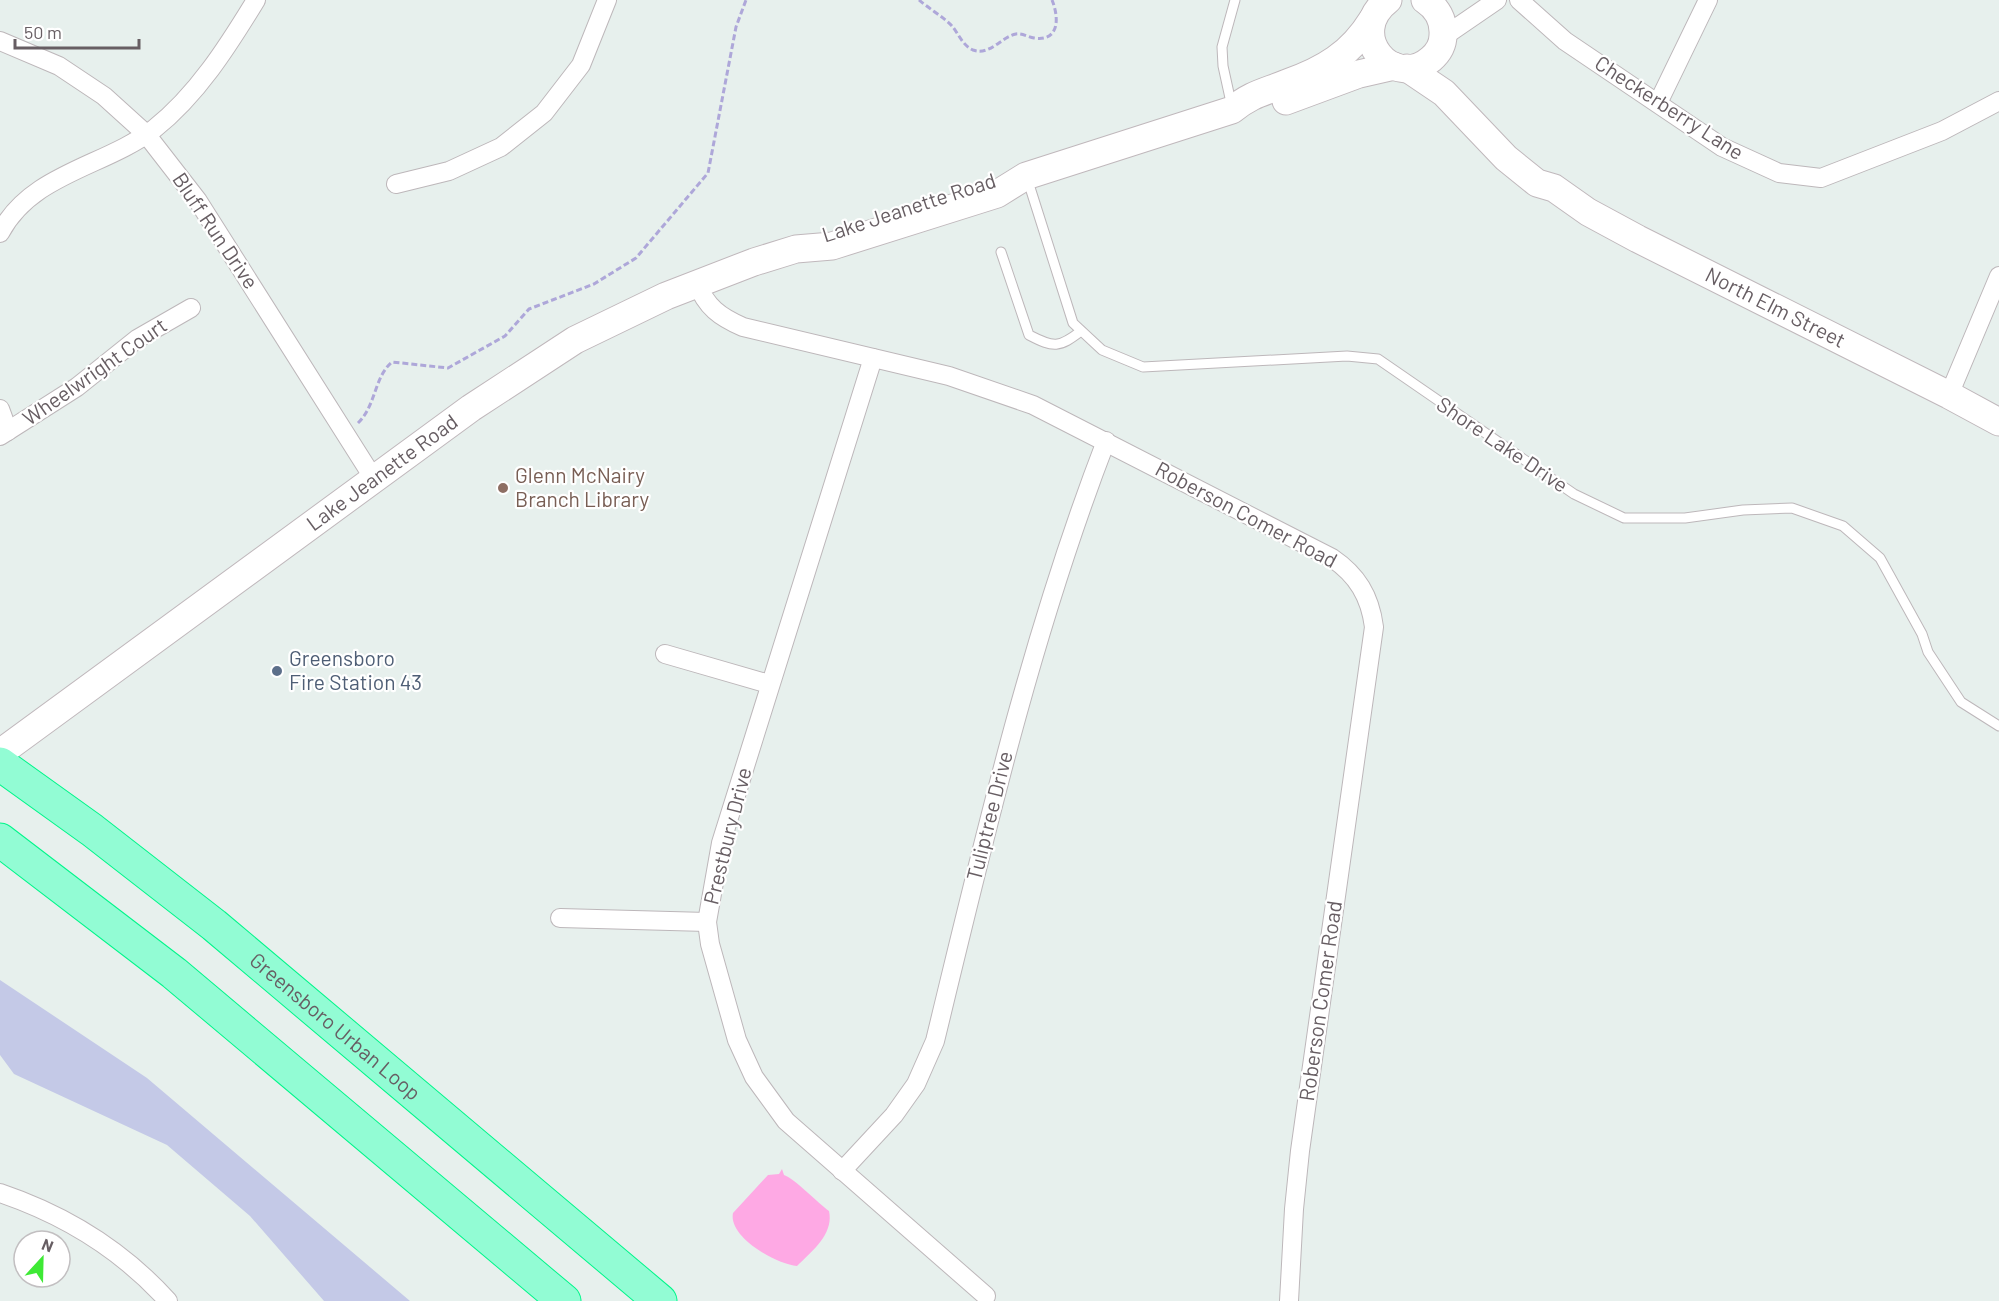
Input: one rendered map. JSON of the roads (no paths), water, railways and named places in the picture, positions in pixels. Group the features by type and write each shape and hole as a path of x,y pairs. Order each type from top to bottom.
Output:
{"highway":[{"name":"Greensboro Urban Loop","path":"0,764 92,830 214,925 660,1301"},
{"path":"0,840 166,966 564,1301"}],"street":[{"path":"0,232 6,221 32,194 68,172 146,134 185,101 217,60 256,0"},
{"path":"396,184 449,171 501,147 544,113 581,65 607,0"},
{"name":"North Elm Street","path":"1425,0 1439,15 1441,44 1463,91 1509,138 1547,170 1554,188"},
{"path":"1441,44 1497,0"},
{"name":"Checkerberry Lane","path":"1519,0 1565,41 1722,147 1779,172 1821,178 1942,131 1999,101"},
{"path":"1658,103 1708,0"},
{"name":"Lake Jeanette Road","path":"1233,110 1250,95 1327,66 1353,46 1376,8"},
{"name":"North Elm Street","path":"1376,8 1370,31 1376,52 1444,93 1490,142 1537,183 1554,188 1588,212 1638,239 1999,422"},
{"name":"Bluff Run Drive","path":"0,40 59,66 104,96 146,134 198,201 374,479"},
{"name":"Lake Jeanette Road","path":"0,753 532,366 585,335 697,283 796,249 832,246 997,194 1026,176 1233,110 1255,111 1328,87 1359,74 1424,64 1441,44"},
{"path":"1949,395 1999,276"},
{"name":"Roberson Comer Road","path":"697,283 703,300 715,313 743,327 979,385 1033,405 1332,558 1358,581 1372,613 1374,627 1300,1151 1289,1301"},
{"name":"Wheelwright Court","path":"4,434 77,387 137,339 191,308"},
{"name":"Prestbury Drive","path":"873,358 721,843 707,922 710,944 737,1040 754,1077 786,1121 986,1296"},
{"path":"0,408 4,434"},
{"name":"Tuliptree Drive","path":"842,1171 894,1114 916,1084 935,1041 1020,701 1085,497 1106,441"},
{"path":"665,654 769,684"},
{"path":"560,918 707,922"},
{"path":"0,1193 27,1202 88,1232 118,1254 168,1301"}],"lane":[{"path":"1233,110 1223,66 1222,47 1235,0"},
{"name":"Shore Lake Drive","path":"1026,176 1073,323 1102,350 1143,367 1347,356 1378,359 1574,494 1624,518 1685,518 1743,510 1792,508 1843,526 1880,558 1922,634 1928,652 1961,702 1999,726"},
{"path":"1000,252 1029,335 1047,345 1064,344 1081,331"}],"place":[{"name":"Glenn McNairy Branch Library","path":"503,488"},
{"name":"Greensboro Fire Station 43","path":"277,671"}]}
